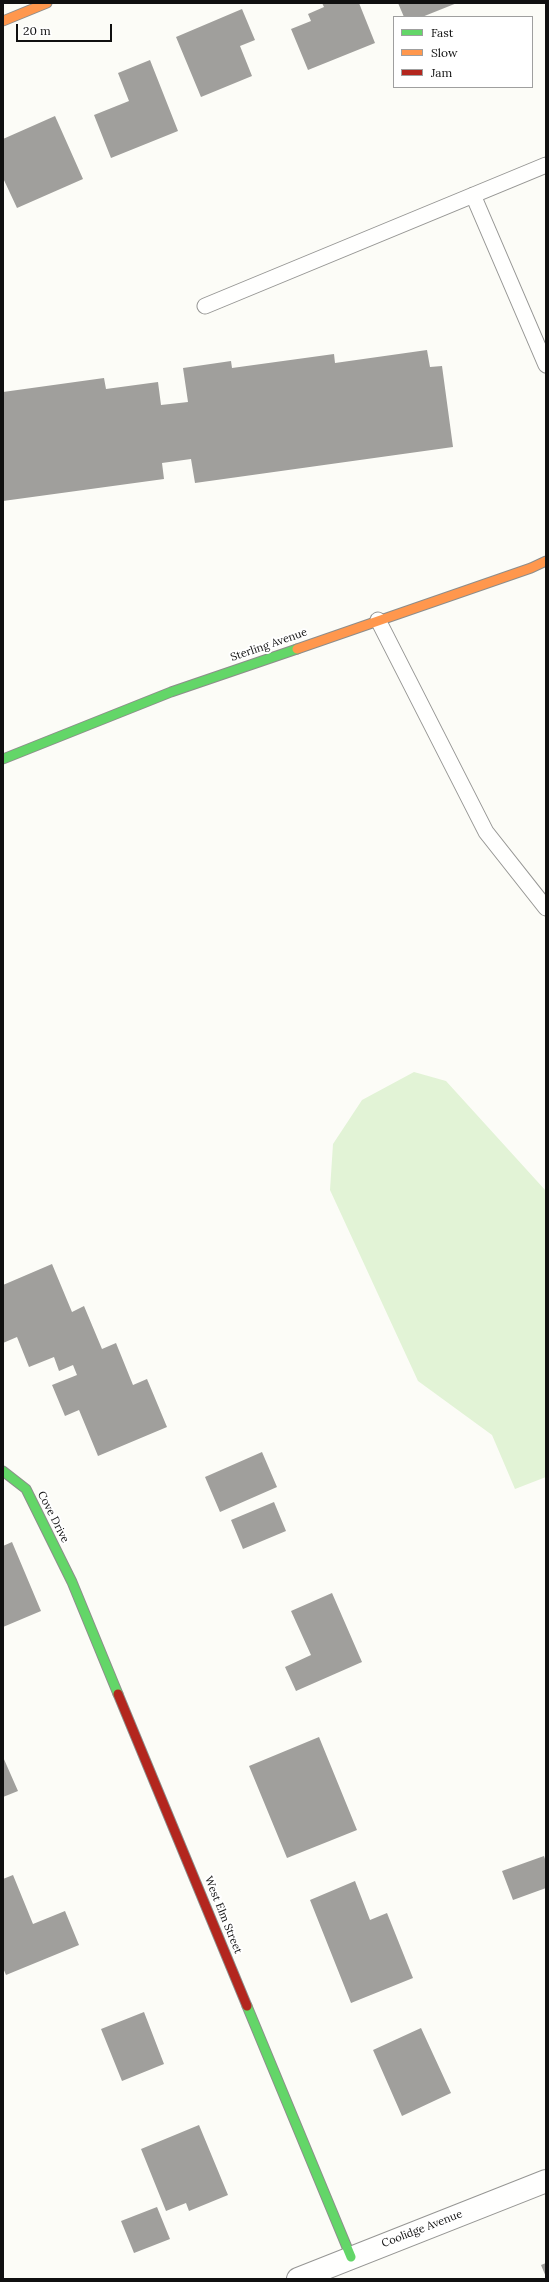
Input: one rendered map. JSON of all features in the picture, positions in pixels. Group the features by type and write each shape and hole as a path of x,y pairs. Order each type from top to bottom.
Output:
{"street":[{"path":"3,21 47,3"},
{"name":"Sterling Avenue","path":"3,759 171,692 531,568 546,560"},
{"name":"Cove Drive","path":"3,1471 26,1490 72,1582"},
{"name":"West Elm Street","path":"72,1582 351,2257"},
{"name":"Coolidge Avenue","path":"298,2279 546,2181"}],"lane":[{"path":"206,306 546,165"},
{"path":"473,195 546,365"},
{"path":"378,620 486,832 546,908"}],"green space":[{"path":"414,1072 446,1081 546,1191 546,1477 515,1489 492,1435 418,1381 330,1190 333,1144 362,1100"}],"building":[{"path":"322,3 359,3 375,43 308,70 291,29 311,21 308,14 324,7"},
{"path":"398,3 457,3 424,16 404,16"},
{"path":"242,9 255,40 240,46 252,76 201,97 176,37"},
{"path":"150,60 178,131 111,158 94,115 129,101 118,73"},
{"path":"55,116 83,179 17,208 3,178 3,139"},
{"path":"427,350 430,367 442,366 453,447 195,483 191,459 162,463 164,479 3,501 3,392 104,378 106,389 158,382 161,405 188,402 183,368 231,361 232,368 334,354 335,363"},
{"path":"52,1264 72,1312 84,1306 102,1349 116,1343 133,1385 147,1379 167,1427 98,1456 79,1410 65,1416 52,1385 77,1375 73,1365 59,1371 54,1357 29,1367 17,1337 3,1343 3,1285"},
{"path":"262,1452 277,1487 220,1512 205,1477"},
{"path":"274,1502 286,1531 243,1549 231,1520"},
{"path":"12,1542 41,1611 3,1627 3,1546"},
{"path":"332,1593 362,1662 296,1691 285,1667 311,1655 291,1611"},
{"path":"319,1737 357,1830 287,1858 249,1766"},
{"path":"3,1757 18,1791 3,1797"},
{"path":"544,1856 546,1862 546,1888 513,1900 502,1871"},
{"path":"13,1875 33,1924 65,1911 79,1945 6,1975 3,1968 3,1879"},
{"path":"355,1881 370,1920 387,1913 413,1978 351,2003 310,1900"},
{"path":"144,2012 164,2064 122,2081 101,2029"},
{"path":"421,2028 451,2093 402,2116 373,2050"},
{"path":"199,2125 228,2195 189,2211 186,2203 166,2211 141,2149"},
{"path":"157,2207 170,2239 134,2253 121,2221"},
{"path":"546,2263 546,2277 541,2265"}],"traffic: fast":[{"path":"3,759 171,692 297,649"},
{"path":"3,1471 26,1489 72,1582 118,1694"},
{"path":"247,2006 351,2257"}],"traffic: slow":[{"path":"3,21 47,3"},
{"path":"297,649 531,568 546,561"}],"traffic: jam":[{"path":"118,1694 247,2006"}]}
